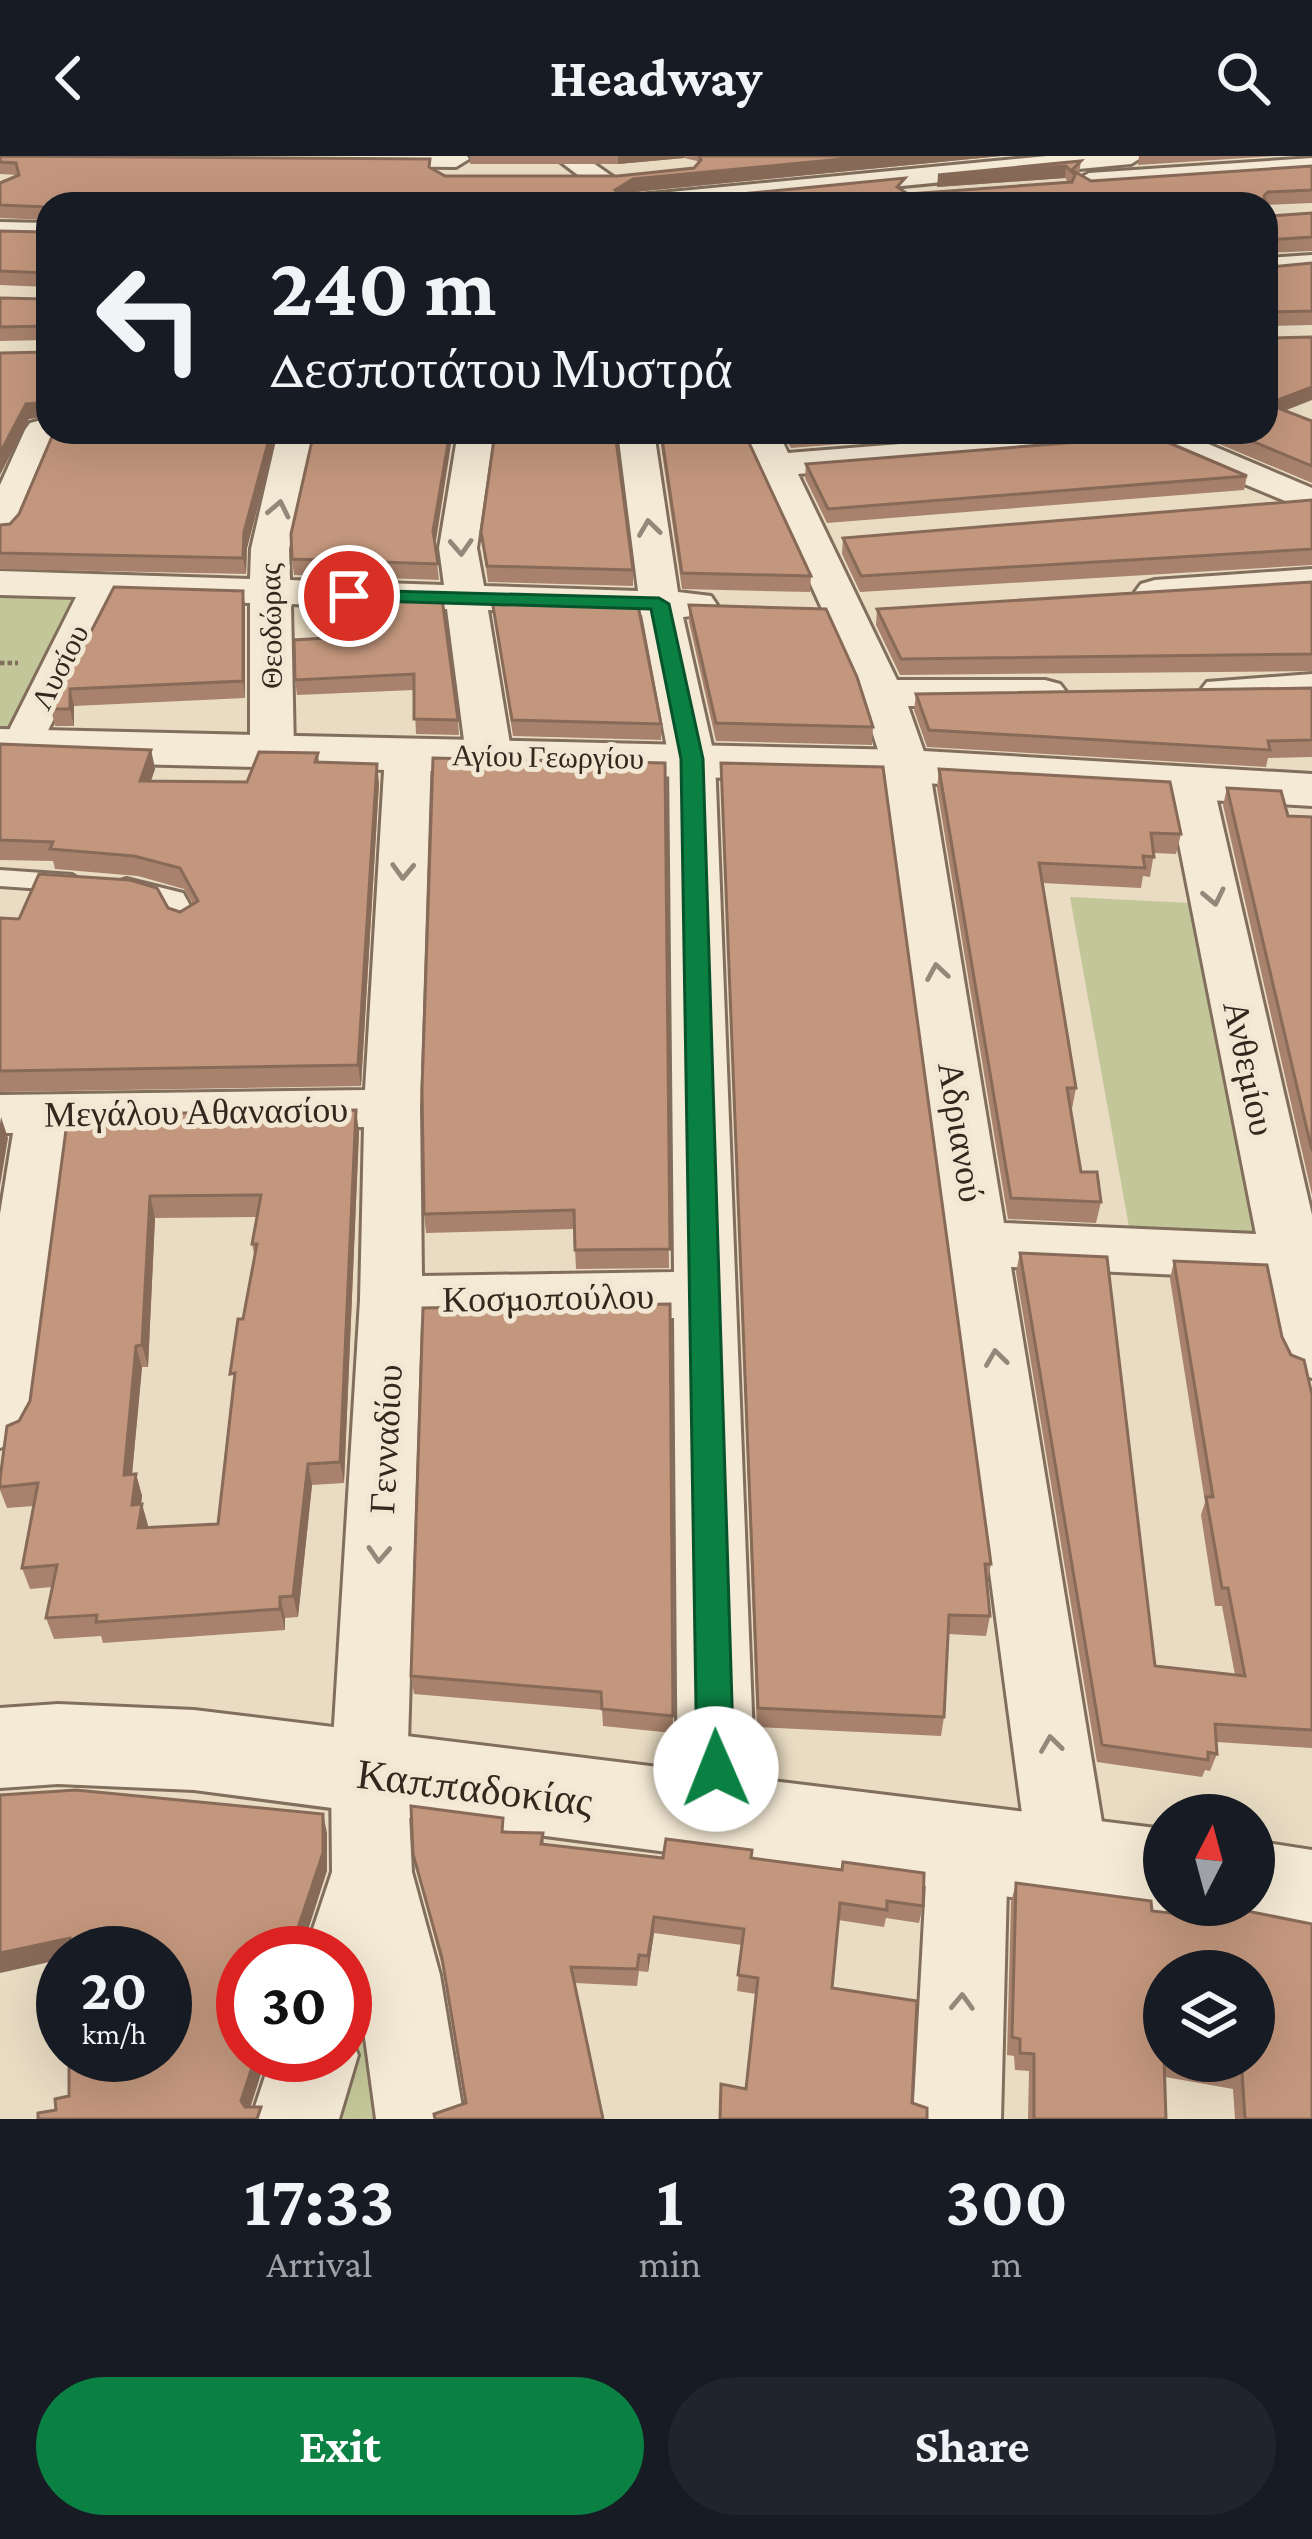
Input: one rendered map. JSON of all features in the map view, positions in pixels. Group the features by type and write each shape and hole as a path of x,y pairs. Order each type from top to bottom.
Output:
{"street":[{"path":"169,156 488,176"},
{"path":"771,192 1131,156"},
{"path":"559,166 594,177 616,192"},
{"path":"1044,168 1312,166"},
{"path":"1044,168 1069,192"},
{"path":"594,177 640,174"},
{"path":"0,231 36,232"},
{"path":"1278,266 1312,264"},
{"path":"0,433 36,431"},
{"path":"4,509 38,444"},
{"name":"Θεοδώρας","path":"272,751 270,549 293,444"},
{"path":"474,444 458,548 489,756"},
{"path":"638,444 659,604 692,759 717,1816"},
{"path":"767,448 870,444"},
{"path":"1179,444 1311,500"},
{"name":"Αδριανού","path":"767,448 882,693 905,766 980,1244 1068,1859"},
{"path":"1246,507 1311,500"},
{"path":"808,542 855,538"},
{"path":"1125,594 1312,581"},
{"path":"0,583 728,606"},
{"name":"Λυσίου","path":"10,745 100,589"},
{"path":"797,609 891,609"},
{"path":"1188,692 1312,687"},
{"path":"882,693 1095,692"},
{"name":"Αγίου Γεωργίου","path":"10,745 905,766 1312,790"},
{"name":"Γενναδίου","path":"408,754 392,1108 391,1300 369,1774 372,1872 398,1975 420,2119"},
{"name":"Ανθεμίου","path":"1190,783 1301,1258 1312,1354"},
{"name":"Μεγάλου Αθανασίου","path":"22,1114 392,1108"},
{"path":"0,1422 22,1114"},
{"path":"980,1244 1301,1258"},
{"name":"Κοσμοπούλου","path":"391,1300 705,1294"},
{"name":"Καππαδοκίας","path":"0,1748 127,1744 1143,1871"},
{"path":"957,2119 968,1846"},
{"path":"355,1926 372,1872"},
{"path":"1275,1889 1312,1895"},
{"path":"295,2119 307,2082"}],"lane":[{"path":"0,878 137,888 174,899 185,920"}],"green space":[{"path":"0,597 74,599 8,726 0,726"},
{"path":"1070,897 1190,903 1264,1246 1131,1238"},
{"path":"372,2020 394,2119 319,2119 334,2082 372,2082"}],"building":[{"path":"0,156 430,159 429,167 445,176 618,176 694,168 699,156 873,156 633,179 617,192 36,192 36,206 0,205 0,183 19,175 16,163 0,162"},
{"path":"1081,161 1072,170 1091,181 1312,166 1312,190 935,192 1072,182 1075,175 1066,166 938,175"},
{"path":"905,178 897,187 905,192 761,192"},
{"path":"1312,213 1312,237 1278,239 1278,215"},
{"path":"0,231 36,232 36,272 0,271"},
{"path":"1312,263 1312,311 1278,312 1278,266"},
{"path":"0,298 36,299 36,326 0,327"},
{"path":"1312,337 1312,387 1278,400 1278,338"},
{"path":"36,352 36,403 26,404 0,453 0,353"},
{"path":"1278,408 1312,421 1312,466 1259,444 1278,444"},
{"path":"49,444 268,444 244,532 243,558 0,553 0,525 10,524 19,514"},
{"path":"311,444 448,444 433,531 438,564 292,559 291,534"},
{"path":"493,444 617,444 633,570 487,566 481,532"},
{"path":"663,444 750,444 811,576 682,573"},
{"path":"1054,444 1172,444 1247,476 828,509 806,464"},
{"path":"1312,500 1312,549 861,576 843,538"},
{"path":"1312,582 1312,654 901,659 877,609"},
{"path":"114,587 243,591 243,681 70,689 70,709 51,709"},
{"path":"356,596 442,598 458,720 414,719 414,674 295,680 294,640 343,637"},
{"path":"492,600 638,605 661,724 512,720"},
{"path":"689,605 826,609 857,677 873,727 716,723"},
{"path":"1312,688 1312,740 1268,741 1270,750 929,730 916,694"},
{"path":"0,744 151,750 140,781 247,782 259,752 318,753 315,762 377,764 358,1065 0,1071 0,918 19,919 39,874 130,880 157,888 168,908 180,912 198,901 180,868 134,856 50,849 53,842 0,840"},
{"path":"433,758 665,763 670,1249 575,1250 574,1210 424,1214 422,1089"},
{"path":"721,763 883,767 991,1564 985,1564 990,1616 949,1615 944,1717 758,1708"},
{"path":"939,769 1170,782 1181,834 1151,833 1154,857 1143,856 1145,868 1039,863 1076,1088 1067,1088 1081,1172 1097,1172 1101,1202 1011,1198"},
{"path":"1227,788 1281,791 1288,816 1312,817 1312,1151"},
{"path":"356,1110 340,1462 308,1464 293,1596 280,1597 280,1609 96,1622 97,1615 46,1618 57,1565 22,1568 38,1483 0,1487 0,1479 7,1426 19,1421 30,1401 68,1115","holes":["261,1195 252,1244 257,1244 230,1374 235,1373 218,1524 138,1528 142,1504 132,1505 136,1474 124,1475 136,1346 142,1345 150,1196"]},
{"path":"1020,1253 1107,1257 1155,1666 1245,1676 1228,1588 1222,1588 1206,1497 1213,1497 1174,1261 1267,1265 1282,1337 1291,1355 1304,1360 1312,1395 1312,1730 1215,1724 1217,1754 1208,1752 1208,1760 1102,1745"},
{"path":"670,1304 673,1716 602,1709 601,1692 411,1676 423,1308"},
{"path":"76,1790 323,1814 323,1853 299,1926 216,1926 216,2082 247,2082 241,2101 245,2107 261,2107 257,2119 38,2119 38,2113 56,2110 55,2099 69,2096 69,2082 192,2082 192,1926 36,1926 36,1945 0,1953 0,1795"},
{"path":"411,1806 503,1818 502,1832 543,1833 541,1844 663,1858 666,1839 752,1850 751,1858 842,1870 843,1862 924,1873 923,1906 887,1901 887,1910 840,1903 832,1988 917,2001 912,2103 927,2108 927,2119 720,2119 721,2084 746,2089 758,1978 738,1975 744,1929 654,1917 648,1956 639,1955 637,1969 571,1967 603,2119 435,2119 434,2114 466,2103 442,1958 413,1854"},
{"path":"1016,1883 1143,1900 1143,1926 1275,1926 1275,1917 1312,1924 1312,2119 1245,2119 1243,2082 1275,2082 1275,1950 1143,1950 1143,2082 1165,2082 1166,2119 1034,2119 1034,2054 1020,2053 1020,2039 1012,2037"}],"route":[{"path":"349,596 659,604 692,759 716,1769"}]}
